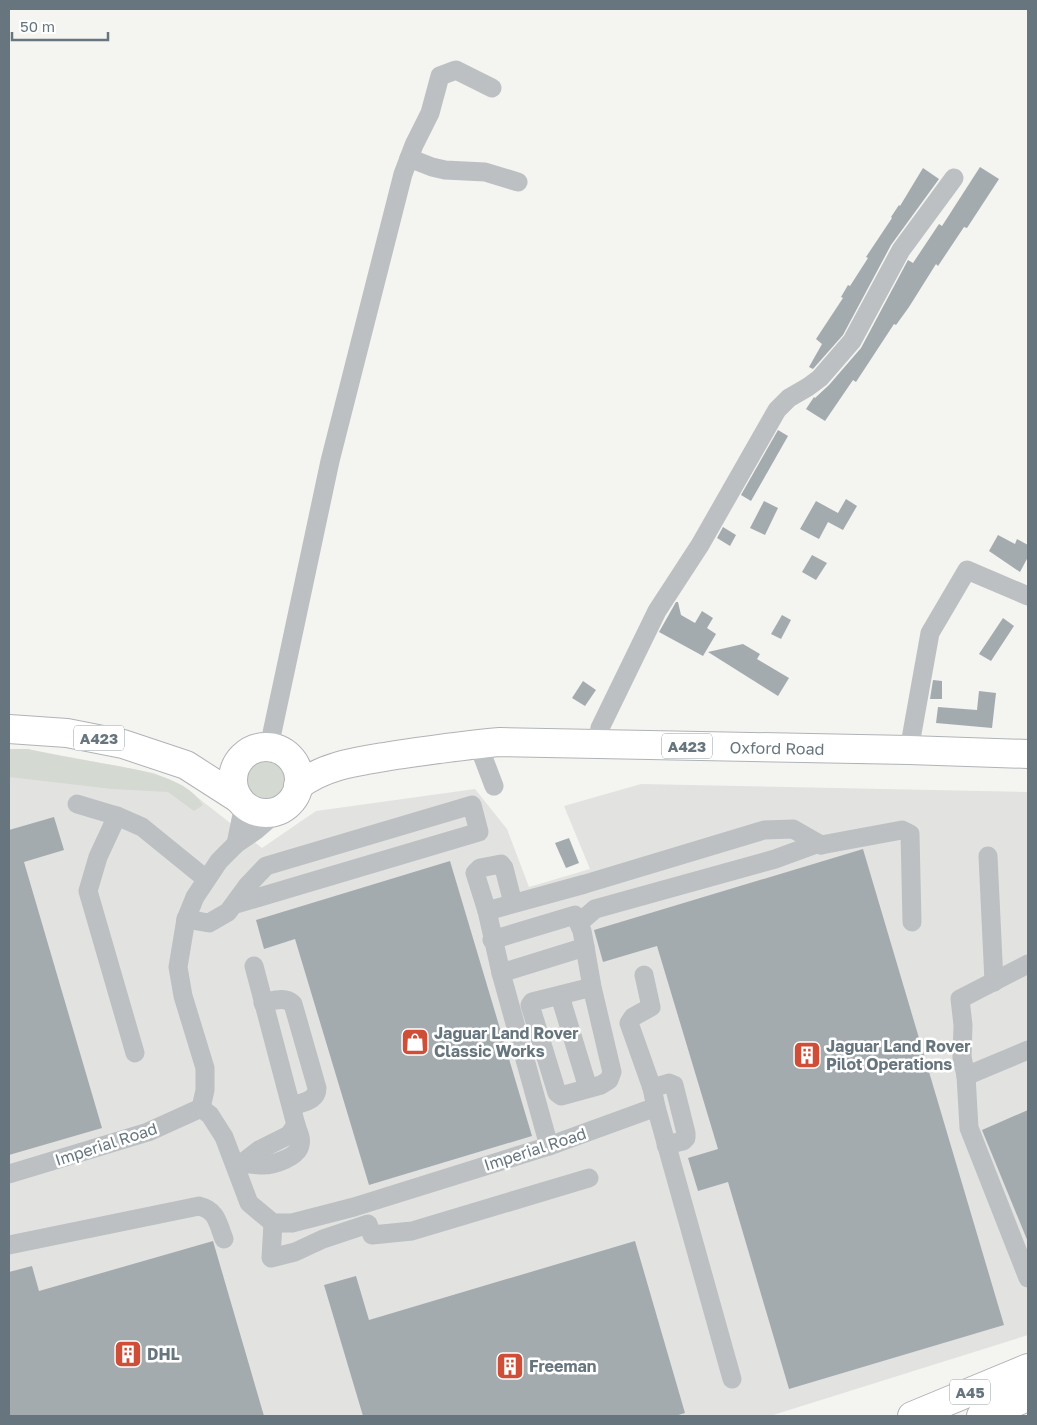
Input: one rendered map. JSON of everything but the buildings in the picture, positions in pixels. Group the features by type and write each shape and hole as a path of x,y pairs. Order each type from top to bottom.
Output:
{"highway":[{"name":"Oxford Road","path":"9,729 67,733 123,744 186,765 241,802"},
{"name":"Oxford Road","path":"298,786 308,778 347,763 450,747 500,742 1028,754"},
{"name":"Oxford Road","path":"186,765 222,763 266,752 347,763"},
{"path":"266,752 288,756 296,767 298,786 293,798 284,808 264,813 250,809 241,802 233,786 233,780 236,766 266,752"},
{"name":"A45","path":"912,1416 1028,1368"},
{"name":"A45","path":"981,1416 1028,1397"}],"street":[{"path":"266,752 330,461 409,158 430,113 440,76 456,70 492,88"},
{"path":"409,158 445,170 485,172 518,182"},
{"path":"598,744 600,728 657,611 700,544 777,410 789,398 820,378 852,341 901,250 954,178"},
{"path":"909,750 930,633 967,570 1028,596"},
{"path":"478,744 494,786"},
{"path":"236,844 241,802"},
{"path":"77,804 117,816 142,827 206,880"},
{"path":"186,919 209,923 228,912 246,886 266,866 472,806 479,832 233,906"},
{"path":"278,810 255,831 236,844 220,861 195,897 186,919 178,967 183,996 204,1068 205,1090 201,1108 217,1124 240,1165 249,1203 273,1223 270,1266 323,1239 368,1224 372,1235 412,1231 589,1178"},
{"path":"117,816 98,857 88,891 135,1053"},
{"path":"487,911 585,884 764,830 793,829 821,845"},
{"path":"580,923 595,909 775,859 816,844 821,845 902,830 910,834 912,922"},
{"path":"988,856 994,982"},
{"path":"659,861 669,889"},
{"path":"513,903 504,868 501,864 480,868 475,873 487,911 492,940 549,1146"},
{"path":"585,884 595,909"},
{"path":"492,940 575,915 580,923 592,987 612,1072 609,1080 601,1085 561,1096 556,1093 530,1005 532,1002 592,987"},
{"path":"501,973 585,947"},
{"path":"1028,964 960,999 963,1024 962,1057 966,1076 969,1128 1028,1278"},
{"path":"240,1165 265,1165 298,1151 300,1146 300,1137 254,966"},
{"path":"644,976 651,1007 633,1017 629,1023 652,1088 666,1145 732,1379"},
{"path":"560,996 588,1088"},
{"path":"263,1003 284,999 289,1000 293,1004 317,1088 315,1096 310,1100 292,1106"},
{"path":"966,1076 1028,1050"},
{"path":"652,1088 669,1083 674,1085 686,1133 686,1138 683,1141 666,1145"},
{"name":"Imperial Road","path":"273,1223 292,1223 354,1207 549,1146 656,1107"},
{"name":"Imperial Road","path":"9,1174 148,1132 201,1108"},
{"path":"9,1245 199,1206 213,1212 224,1239"}],"shaded area":[{"path":"9,749 27,749 154,773 183,786 262,848 316,811 475,789 507,829 529,887 590,869 564,806 641,784 1028,792 1028,1335 770,1416 9,1416"},
{"path":"9,749 27,749 154,774 183,786 195,794 203,805 194,811 168,792 112,789 9,777"},
{"path":"265,757 274,759 282,764 287,772 289,781 287,790 282,798 274,803 265,805 256,803 248,798 243,790 241,781 243,772 248,764 256,759"}],"place":[{"name":"Jaguar Land Rover Classic Works","path":"415,1042"},
{"name":"Jaguar Land Rover Pilot Operations","path":"807,1055"},
{"name":"DHL","path":"128,1354"},
{"name":"Freeman","path":"510,1366"}]}
